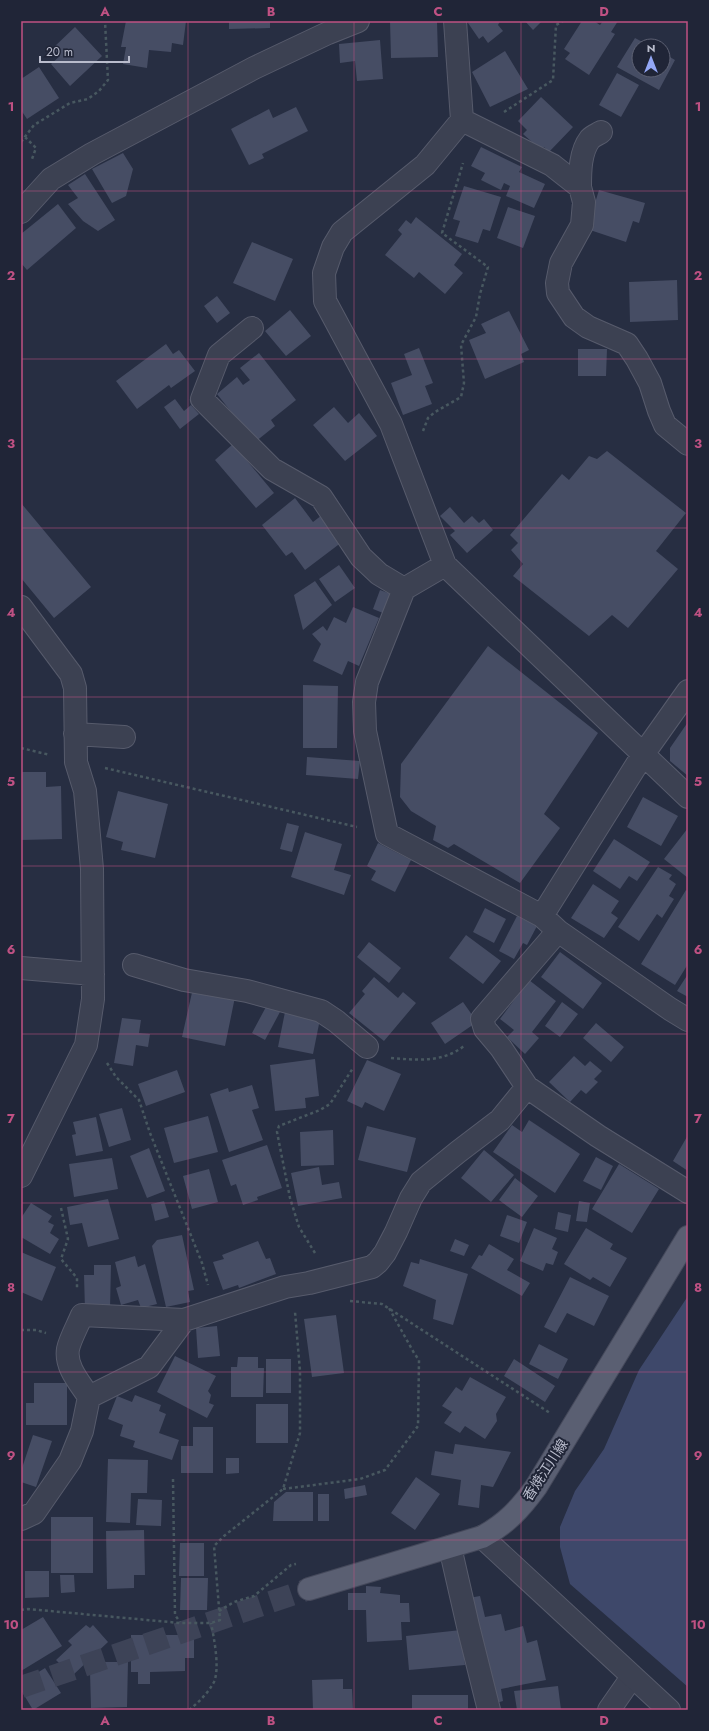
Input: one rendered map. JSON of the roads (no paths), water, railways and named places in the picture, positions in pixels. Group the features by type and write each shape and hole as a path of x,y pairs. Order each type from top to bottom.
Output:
{"main road":[{"name":"香焼江川線","path":"309,1589 482,1537 499,1528 525,1502 688,1237"}],"street":[{"path":"21,212 51,179 92,154 254,68 328,33 358,21"},
{"path":"454,21 471,125"},
{"path":"471,125 552,165 580,187"},
{"path":"471,125 425,165 342,232 333,247 324,273 325,301 391,424 445,565 644,753 688,797"},
{"path":"601,132 590,139 585,149 580,168 580,187 584,202 582,225 561,263 557,283 558,293 574,317 588,327 627,344 650,383 665,425 688,444"},
{"path":"252,328 219,355 202,399 272,469 321,497 361,557 379,574 404,589"},
{"path":"445,565 404,589 368,682 364,702 365,732 387,834 542,916 558,931 688,1020"},
{"path":"21,607 71,674 75,688 76,762 85,791 92,869 93,974 93,999 86,1045 21,1176"},
{"path":"542,916 644,753 688,691"},
{"path":"75,734 124,737"},
{"path":"558,931 482,1019 485,1029 501,1048 527,1087 598,1136 688,1192"},
{"path":"134,965 184,980 247,991 321,1011 336,1021 367,1047"},
{"path":"21,968 93,974"},
{"path":"21,1519 34,1513 70,1461 82,1431 89,1397 74,1375 68,1350 82,1315 184,1320 286,1287 322,1280 372,1267 378,1262 396,1232 411,1198 421,1182 500,1120 527,1087"},
{"path":"89,1397 149,1367 184,1320"},
{"path":"482,1537 669,1710"},
{"path":"450,1547 489,1710"},
{"path":"609,1710 632,1677"}],"water":[{"path":"688,1296 688,1687 570,1584 560,1547 560,1527 575,1491 604,1449 639,1370"}],"tunnel":[{"path":"21,1687 309,1589"}]}
